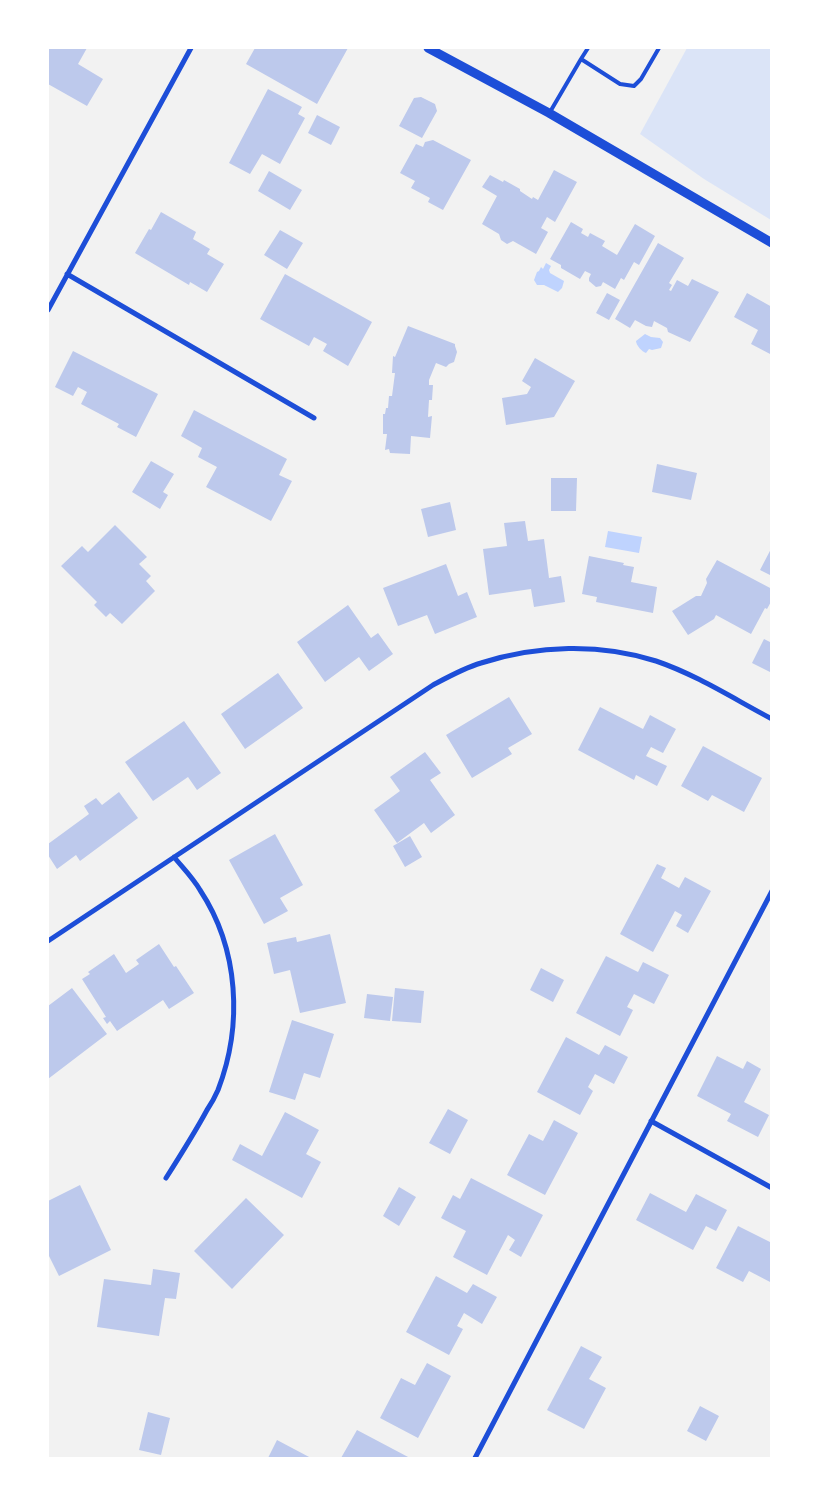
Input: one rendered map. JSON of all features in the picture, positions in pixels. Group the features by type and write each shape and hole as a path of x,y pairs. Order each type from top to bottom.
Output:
{"street":[{"path":"48,310 191,48"},
{"path":"428,48 549,113 772,243"},
{"path":"68,274 314,418"},
{"path":"48,941 432,685 480,663 531,650 593,648 624,653 657,661 690,675 772,719"},
{"path":"166,1178 217,1091 230,1051 234,1010 231,968 219,927 200,890 174,857"},
{"path":"475,1458 772,891"},
{"path":"651,1121 772,1188"}],"lane":[{"path":"549,113 588,48"},
{"path":"581,59 620,84 634,86 641,79 659,48"}],"shaded area":[{"path":"687,48 771,48 771,220 704,179 640,134"}],"water":[{"path":"546,263 551,266 550,273 564,281 562,288 558,292 544,285 537,285 534,280 537,272 541,267 543,269"},
{"path":"645,334 660,338 663,342 661,348 649,349 646,353 641,350 636,341"},
{"path":"608,531 642,537 639,553 605,547"}],"building":[{"path":"48,48 87,48 78,64 103,79 87,106 48,84"},
{"path":"255,48 348,48 317,104 246,64"},
{"path":"268,89 302,107 298,114 305,118 280,164 262,154 250,174 229,163"},
{"path":"421,97 435,104 437,111 422,138 399,126 414,98"},
{"path":"317,115 340,127 331,145 308,133"},
{"path":"433,140 471,160 443,210 428,202 430,198 411,188 415,181 400,173 416,144 423,147 425,142"},
{"path":"554,170 577,182 555,222 547,217 541,228 548,232 536,254 513,241 507,244 501,240 499,234 482,224 497,196 482,187 490,175 503,182 504,180 520,189 520,191 532,199 533,197 538,200"},
{"path":"269,171 302,190 290,210 258,191"},
{"path":"161,212 196,232 193,239 210,249 207,254 224,264 207,292 190,282 189,285 135,253"},
{"path":"571,222 583,229 581,233 588,237 590,233 605,241 602,246 617,255 635,224 655,236 639,265 634,262 624,280 621,278 615,289 603,282 601,286 596,287 589,281 591,274 585,271 580,279 550,259"},
{"path":"280,230 303,243 287,269 264,255"},
{"path":"658,243 684,258 669,283 672,285 669,290 671,291 677,280 688,286 692,279 719,292 690,342 668,332 667,328 654,321 652,327 635,320 630,328 615,319"},
{"path":"285,274 372,322 348,366 323,351 327,344 314,337 309,346 260,319"},
{"path":"607,293 620,300 609,320 596,313"},
{"path":"747,293 772,307 772,355 751,344 758,330 734,317"},
{"path":"408,326 455,344 457,352 454,362 446,367 436,363 429,380 429,385 433,385 432,400 429,400 428,417 432,416 430,438 411,436 410,454 390,453 389,449 385,450 387,434 383,434 383,414 385,414 386,408 388,408 389,396 392,396 395,373 392,373 393,356 395,357"},
{"path":"73,351 158,394 136,437 117,427 119,424 81,404 87,392 78,387 73,396 55,387"},
{"path":"535,358 575,381 554,417 506,425 502,398 527,394 531,387 522,381"},
{"path":"194,410 287,459 279,475 292,481 271,521 206,487 217,467 198,457 202,448 181,436"},
{"path":"151,461 174,474 163,492 168,495 160,509 132,492"},
{"path":"657,464 697,473 691,500 652,492"},
{"path":"551,478 577,478 576,511 551,511"},
{"path":"450,502 456,530 428,537 421,509"},
{"path":"525,521 528,541 544,539 549,578 561,576 565,602 534,607 531,589 489,595 483,549 507,546 504,523"},
{"path":"115,525 147,557 139,564 151,576 146,581 155,591 122,624 110,613 106,617 94,605 97,602 61,566 82,546 88,552"},
{"path":"772,547 772,576 760,570"},
{"path":"589,556 624,563 623,565 634,567 631,582 657,587 653,613 596,602 597,597 582,594"},
{"path":"717,560 772,589 772,600 767,609 765,608 751,634 716,615 714,619 688,635 672,611 696,596 701,596 707,583 706,579"},
{"path":"446,564 458,596 467,592 477,617 435,634 427,615 398,626 383,588"},
{"path":"348,605 371,638 378,633 393,654 369,671 359,657 325,682 297,642"},
{"path":"764,639 772,643 772,673 752,663"},
{"path":"278,673 303,708 245,749 221,714"},
{"path":"509,697 532,734 508,748 512,754 472,778 446,735"},
{"path":"600,707 643,729 650,715 676,729 663,753 651,747 646,756 667,766 657,786 636,775 634,780 578,750"},
{"path":"184,721 221,773 197,790 188,777 153,801 125,762"},
{"path":"703,746 762,778 744,812 712,795 708,801 681,786"},
{"path":"425,752 441,773 430,780 455,815 431,833 424,823 397,843 374,810 400,791 390,777"},
{"path":"119,792 138,818 80,861 76,855 57,869 48,855 48,844 89,814 84,806 96,798 102,805"},
{"path":"275,834 303,885 280,898 288,911 264,924 229,860"},
{"path":"410,836 422,857 405,867 393,846"},
{"path":"657,864 666,868 661,878 679,888 685,877 711,891 688,933 676,926 682,915 675,911 653,952 620,934"},
{"path":"330,934 346,1003 300,1013 290,970 274,974 267,943 296,937 297,942"},
{"path":"159,944 194,993 169,1009 163,1000 117,1031 110,1021 107,1024 103,1018 106,1017 82,979 90,974 88,972 114,954 126,973 139,964 136,960"},
{"path":"606,956 638,972 643,962 669,975 654,1004 634,994 627,1007 633,1010 620,1036 576,1013"},
{"path":"541,968 564,980 553,1002 530,990"},
{"path":"72,988 107,1034 48,1079 48,1006"},
{"path":"395,988 424,991 421,1023 392,1021"},
{"path":"367,994 393,997 390,1021 364,1018"},
{"path":"292,1020 334,1034 320,1078 304,1073 295,1100 269,1092"},
{"path":"566,1037 599,1055 605,1045 628,1057 614,1084 595,1074 588,1087 593,1091 580,1115 537,1092"},
{"path":"717,1056 743,1069 747,1061 761,1069 744,1102 769,1115 758,1137 727,1121 731,1114 697,1096"},
{"path":"448,1109 468,1120 450,1154 429,1143"},
{"path":"285,1112 319,1130 306,1154 321,1162 302,1198 232,1160 240,1144 262,1156"},
{"path":"554,1120 578,1133 545,1195 507,1175 529,1134 543,1141"},
{"path":"471,1178 543,1215 521,1257 509,1250 515,1240 508,1235 487,1275 453,1257 466,1231 441,1218 453,1195 460,1199"},
{"path":"80,1185 111,1250 59,1276 48,1254 48,1201"},
{"path":"399,1187 416,1197 399,1226 383,1216"},
{"path":"650,1193 686,1212 696,1194 727,1210 716,1231 706,1226 693,1250 636,1220"},
{"path":"246,1198 284,1235 232,1289 194,1251"},
{"path":"738,1226 772,1243 772,1283 749,1271 743,1282 716,1268"},
{"path":"153,1269 180,1273 176,1299 165,1298 159,1336 97,1327 104,1279 151,1285"},
{"path":"436,1276 467,1293 473,1284 497,1297 482,1324 464,1313 457,1326 463,1329 449,1355 406,1332"},
{"path":"581,1346 602,1357 589,1379 606,1388 584,1429 547,1410"},
{"path":"427,1363 451,1376 418,1438 380,1418 401,1378 415,1385"},
{"path":"700,1406 719,1416 706,1441 687,1431"},
{"path":"148,1412 170,1418 161,1455 139,1450"},
{"path":"357,1430 410,1458 341,1458"},
{"path":"277,1440 311,1458 268,1458"}]}
